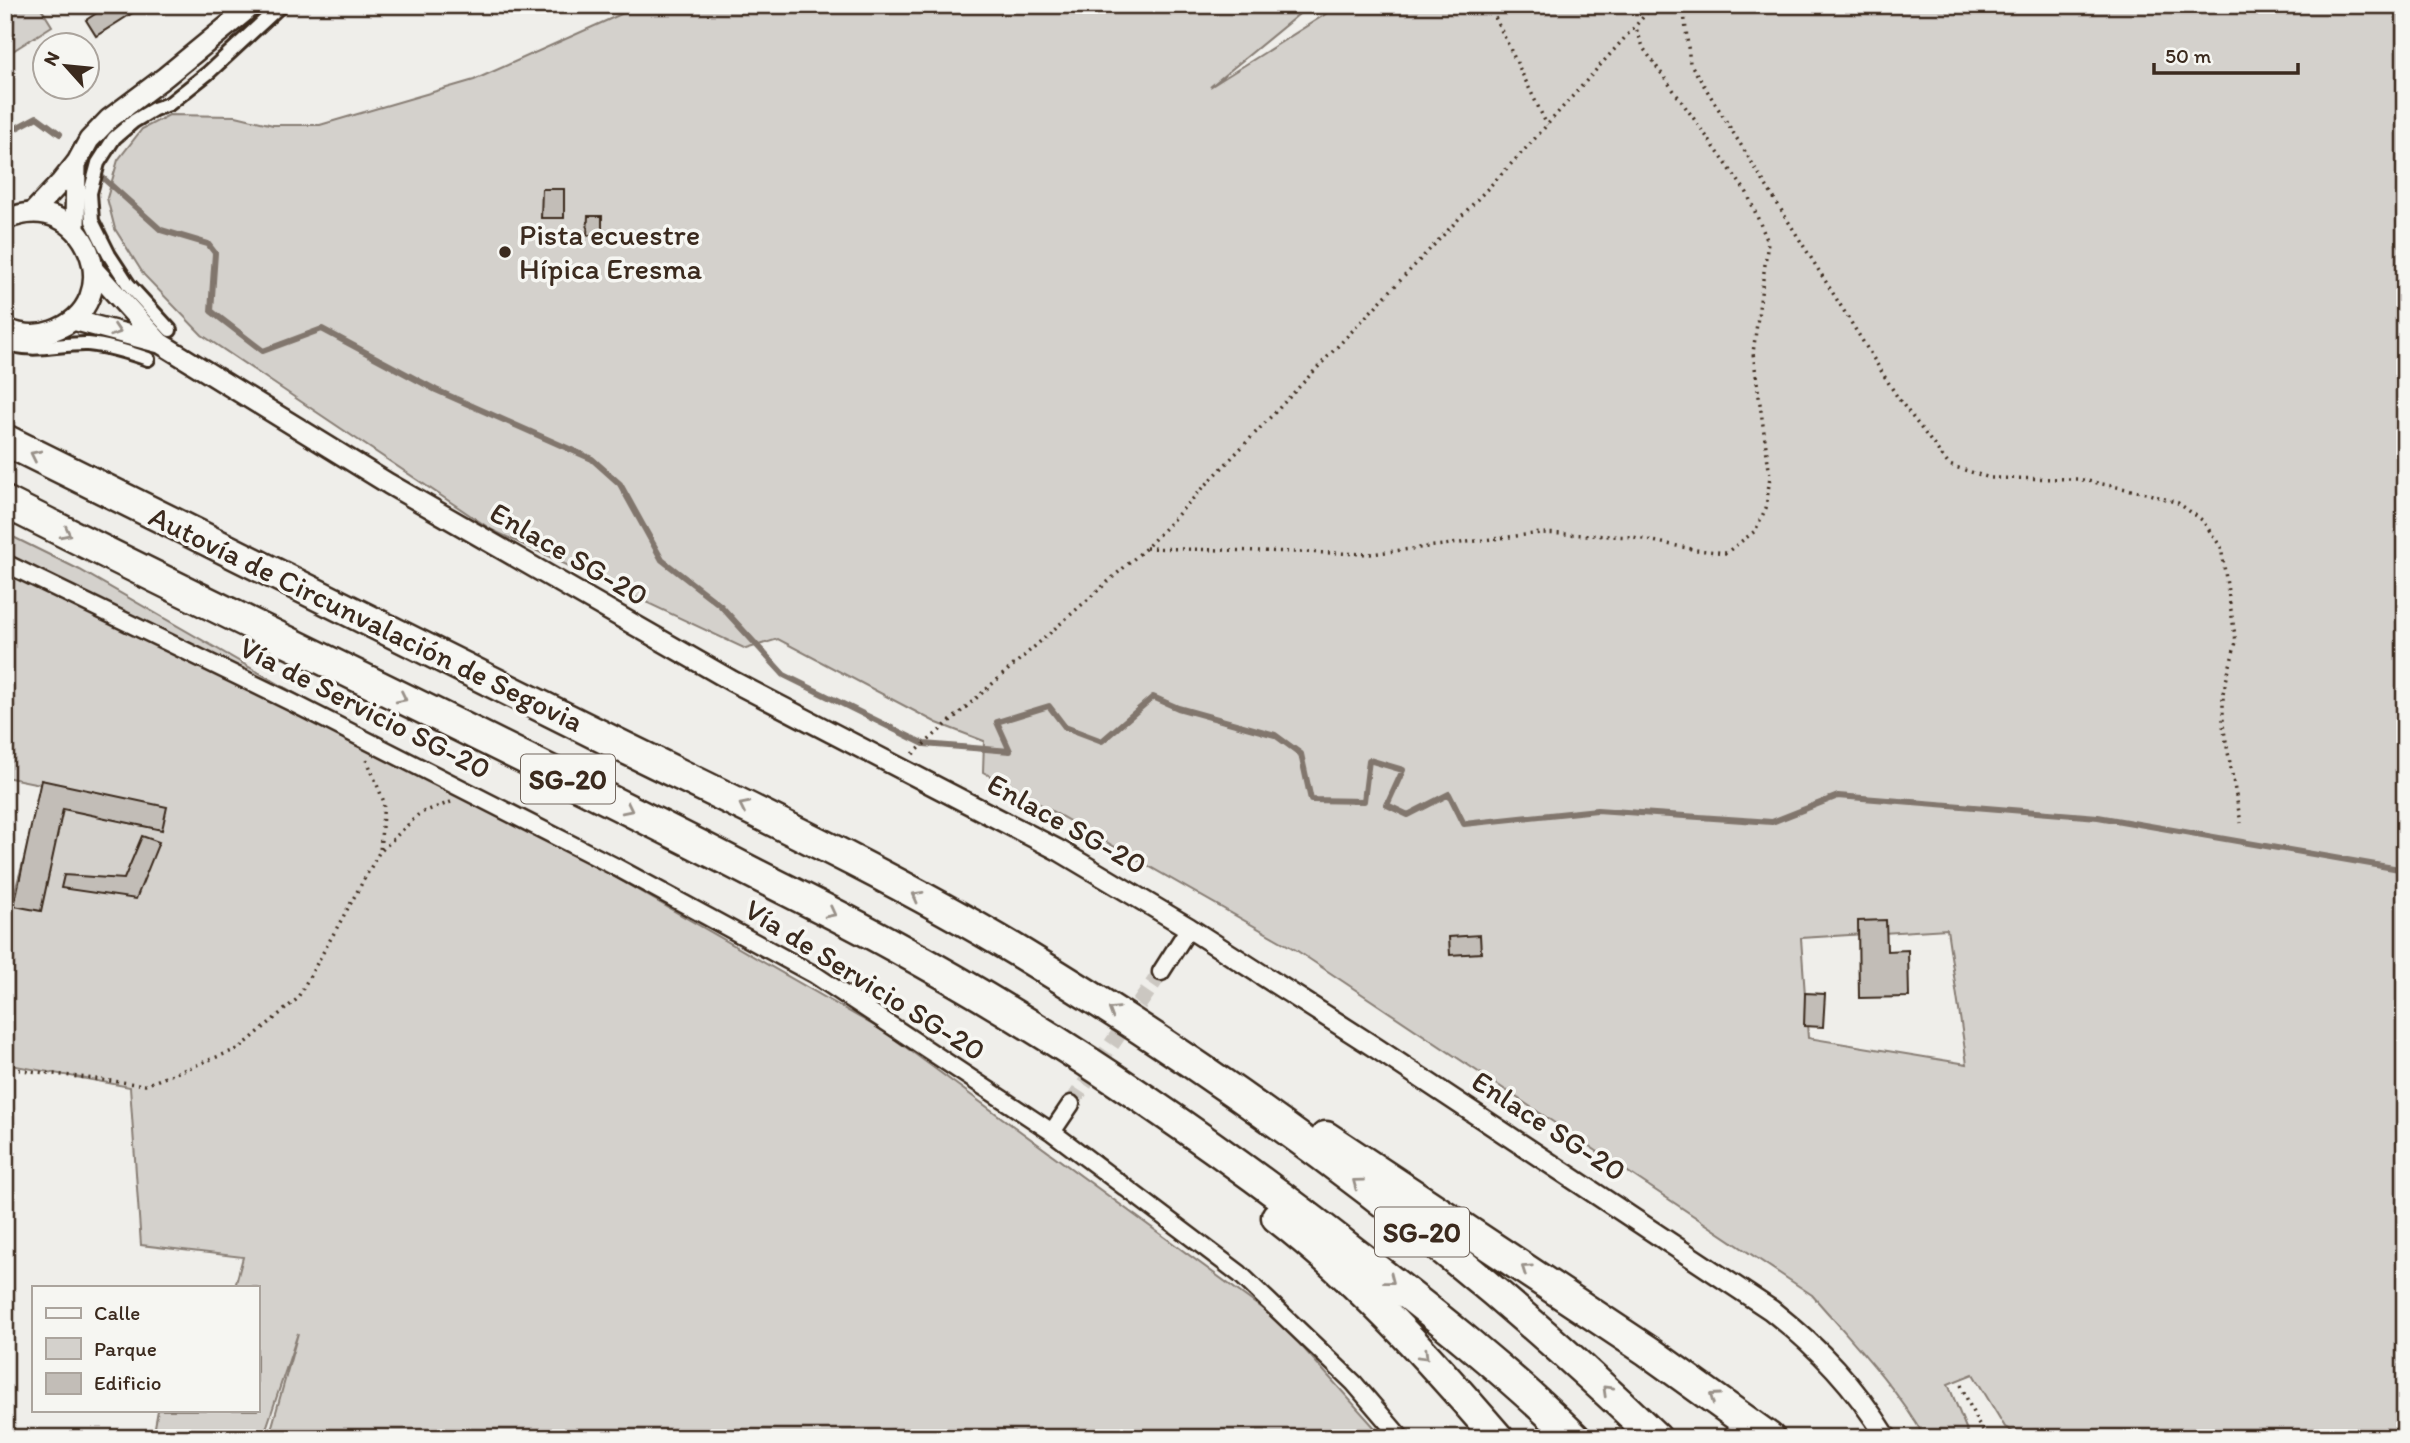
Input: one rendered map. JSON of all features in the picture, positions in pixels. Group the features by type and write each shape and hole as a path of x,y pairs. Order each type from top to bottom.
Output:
{"highway":[{"name":"Autovía de Circunvalación de Segovia","path":"5,440 798,832 1020,953 1171,1047 1269,1116 1484,1280 1590,1373 1656,1438"},
{"name":"Autovía de Circunvalación de Segovia","path":"5,502 632,811 898,947 1117,1082 1270,1187 1438,1317 1547,1410 1575,1438"},
{"path":"1171,1047 1334,1141 1722,1402 1769,1438"},
{"path":"1117,1082 1184,1145 1296,1231 1447,1379 1498,1438"}],"street":[{"path":"33,213 76,162 89,139 108,119 165,77 253,5"},
{"path":"165,337 109,255 92,221 90,193 98,163 114,138 134,121 169,104 208,74 281,5"},
{"path":"75,229 76,162"},
{"path":"5,220 33,213 57,218 75,229 89,250 94,270 88,301 73,320 60,329 46,334 22,334 5,328"},
{"name":"Enlace SG-20","path":"94,270 165,337 246,398 471,532 732,681 1060,851 1189,928 1376,1048 1771,1310 1811,1341 1839,1370 1868,1406 1887,1438"},
{"name":"Enlace SG-20","path":"73,320 165,337"},
{"path":"5,342 19,348 88,344 120,349 148,359"},
{"name":"Vía de Servicio SG-20","path":"5,563 357,734 616,867 815,975 1052,1132 1240,1274 1354,1383 1401,1438"},
{"path":"1161,972 1189,928"},
{"path":"1052,1132 1070,1104"}],"path":[{"path":"1489,5 1547,125"},
{"path":"898,767 1146,548 1547,125 1654,5"},
{"path":"1682,5 1690,63 1898,398 1949,465 1990,478 2078,479 2146,493 2178,503 2202,520 2221,547 2236,642 2223,693 2223,724 2241,823"},
{"path":"1146,548 1370,554 1541,534 1633,537 1726,553 1755,531 1766,508 1770,476 1753,353 1768,242 1747,193 1644,49 1635,26"},
{"path":"357,734 384,803 380,851"},
{"path":"5,1068 145,1085 240,1048 297,999 380,851 420,813 473,794"},
{"path":"1961,1385 1977,1422 1988,1438"}],"green space":[{"path":"5,5 39,5 52,26 43,32 32,32 32,39 5,56"},
{"path":"624,5 1310,5 1210,87 1340,5 2405,5 2405,1438 2023,1438 2005,1427 1973,1374 1948,1384 1970,1438 1925,1438 1887,1382 1812,1295 1296,950 983,772 984,741 937,723 778,639 746,649 492,530 202,335 144,275 115,229 107,198 118,160 142,129 169,115 236,116 273,125 320,125 474,80 628,11","holes":["1947,929 1967,1064 1808,1038 1801,938"]},
{"path":"5,533 80,570 885,1032 1279,1321 1384,1438 285,1438 271,1430 298,1333 265,1432 274,1438 153,1438 158,1412 259,1412 259,1286 235,1286 243,1257 141,1245 130,1087 5,1064 5,926 45,785 5,777"}],"building":[{"path":"109,5 145,5 102,32 94,32 86,20"},
{"path":"542,189 564,189 564,218 541,218"},
{"path":"588,216 602,216 602,235 587,235"},
{"path":"41,780 167,807 162,830 63,809 41,911 14,906"},
{"path":"142,836 159,842 136,899 61,888 64,875 124,879"},
{"path":"1886,920 1887,951 1908,950 1909,997 1859,998 1858,921"},
{"path":"1480,935 1481,953 1450,955 1449,937"},
{"path":"1805,993 1825,994 1823,1027 1804,1026"}],"waterway":[{"path":"5,134 37,117 60,134"},
{"path":"103,178 161,230 208,244 215,253 211,311 263,351 322,329 436,390 592,459 620,484 662,560 720,605 784,675 924,744 1010,751 997,722 1049,706 1065,727 1102,741 1153,697 1178,708 1275,735 1301,754 1311,800 1364,801 1369,760 1403,770 1387,805 1408,815 1449,794 1464,824 1597,810 1772,822 1838,796 2098,817 2405,870"}],"tunnel":[{"path":"1071,1104 1161,972"}],"place":[{"name":"Pista ecuestre Hípica Eresma","path":"505,252"}]}
